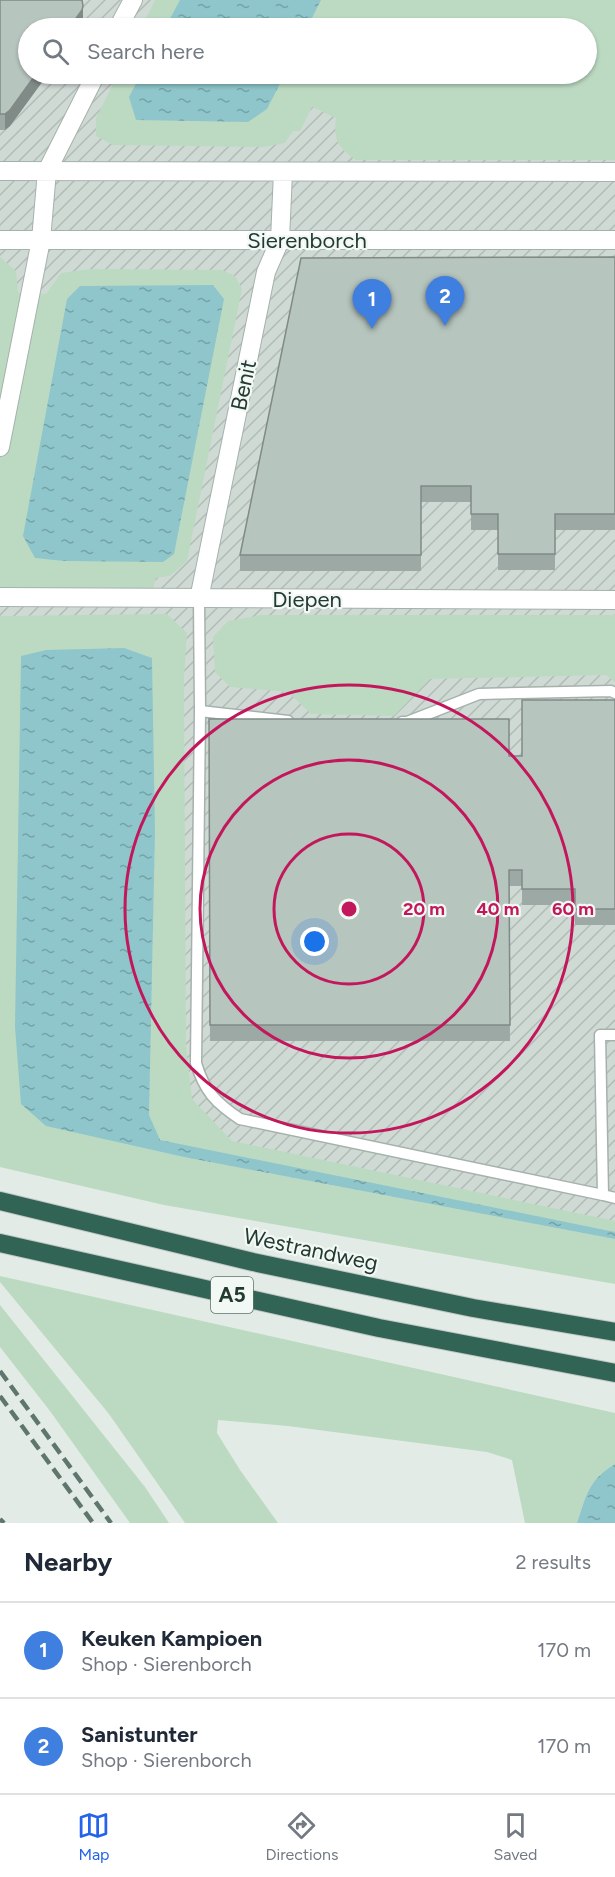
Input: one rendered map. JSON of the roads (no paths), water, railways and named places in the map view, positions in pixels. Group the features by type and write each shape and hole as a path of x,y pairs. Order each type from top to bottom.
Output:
{"highway":[{"name":"Westrandweg","path":"0,1201 253,1262 473,1308 615,1332"},
{"name":"A5","path":"0,1243 379,1328 615,1373"}],"street":[{"path":"123,18 132,0"},
{"path":"0,447 41,240 47,171 91,84"},
{"path":"0,171 615,172"},
{"name":"Benit","path":"199,599 266,272 280,240 283,172"},
{"name":"Sierenborch","path":"0,240 615,240"},
{"name":"Diepen","path":"0,597 615,600"}],"lane":[{"path":"199,599 196,1063 200,1080 212,1097 240,1119 615,1198"},
{"path":"395,722 407,722 479,694 611,691 615,693"},
{"path":"200,711 304,723"},
{"path":"603,1195 600,1035 615,1035"}],"water":[{"path":"180,0 321,0 312,18 170,18"},
{"path":"136,84 280,84 267,109 248,122 136,120 129,97"},
{"path":"213,285 224,299 174,554 163,562 64,561 35,558 23,536 67,299 80,286"},
{"path":"124,648 152,658 155,833 149,1115 160,1140 615,1232 615,1239 184,1157 46,1126 21,1104 15,1027 21,656 46,650"},
{"path":"615,1464 615,1523 577,1523 589,1489 599,1476"}],"railway":[{"path":"0,1371 111,1523"},
{"path":"0,1396 93,1523"},
{"path":"0,1519 4,1523"}],"place":[{"name":"Sanistunter","path":"445,326"},
{"name":"Keuken Kampioen","path":"372,329"}]}
